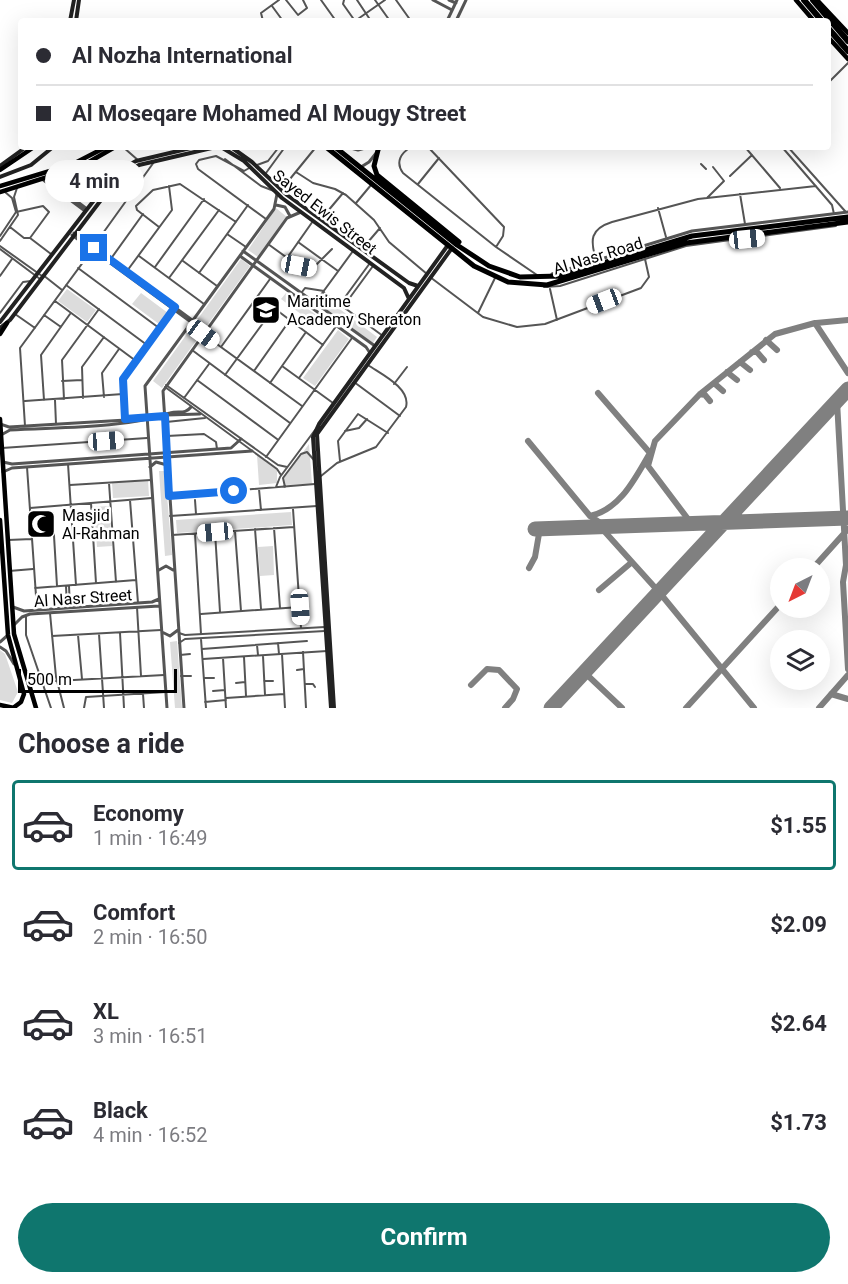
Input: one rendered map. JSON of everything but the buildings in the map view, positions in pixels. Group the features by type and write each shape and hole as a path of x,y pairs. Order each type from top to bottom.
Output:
{"highway":[{"path":"804,0 819,18"},
{"path":"815,0 829,18"},
{"path":"831,20 848,41"},
{"path":"831,31 848,51"},
{"name":"Al Nasr Road","path":"330,150 495,278 514,284 542,281 645,247 692,236 823,218 848,217"},
{"path":"339,150 451,245"},
{"path":"379,150 374,168 379,177"},
{"path":"370,182 370,172 457,240 462,248"},
{"name":"Al Nasr Road","path":"451,245 462,248 504,273 557,283 675,248 844,224"}],"main road":[{"path":"71,18 74,0"},
{"path":"76,18 79,0"},
{"path":"796,0 811,18"},
{"path":"815,0 848,33"},
{"path":"831,41 848,61"},
{"path":"0,168 22,150"},
{"path":"0,168 29,150"},
{"path":"0,177 31,165 49,150"},
{"path":"1,190 73,164 100,150"},
{"path":"1,190 86,165 110,150"},
{"path":"0,322 115,173 139,161 183,150"},
{"path":"0,334 73,234 120,175 135,166 214,150"},
{"path":"227,150 266,176 278,192 411,285 419,286"},
{"name":"Sayed Ewis Street","path":"253,166 301,212 406,290"},
{"path":"332,708 321,542 316,443 318,431 451,245"},
{"path":"332,708 323,629 321,542 313,441 317,428 333,404 429,275"},
{"path":"409,299 406,290 410,289 411,285"},
{"path":"0,328 8,323"},
{"path":"0,419 6,467 9,571 14,626 19,654 36,708"},
{"path":"0,520 2,595 8,634 23,698 27,703 34,700"},
{"path":"0,705 14,708 23,698"}],"street":[{"path":"262,18 261,13 279,0"},
{"path":"286,0 297,15 307,8 303,0"},
{"path":"321,0 334,18"},
{"path":"344,0 343,4 353,18"},
{"path":"357,0 369,18"},
{"path":"375,0 388,18"},
{"path":"359,18 385,0"},
{"path":"396,0 409,18"},
{"path":"434,0 452,10"},
{"path":"448,18 457,1 449,0"},
{"path":"457,18 466,0"},
{"path":"271,5 281,18"},
{"path":"831,81 848,61"},
{"path":"831,82 848,68"},
{"path":"126,150 139,161"},
{"path":"266,219 196,166 199,160 213,156 225,159 244,171 264,164 276,150"},
{"path":"266,176 268,168 283,150"},
{"path":"167,708 145,419 145,385 276,205 278,192 314,150"},
{"path":"348,164 365,165 378,150"},
{"path":"407,150 402,154 399,164 403,173 542,281 550,289 557,320"},
{"path":"431,150 504,227 503,236 496,247"},
{"path":"748,150 781,189"},
{"path":"785,150 833,206 834,214"},
{"path":"791,150 841,208 848,212"},
{"path":"730,176 753,155"},
{"path":"417,184 439,158"},
{"path":"225,159 258,184 278,192"},
{"path":"25,426 20,349 154,162"},
{"path":"264,164 268,168"},
{"path":"701,164 706,170"},
{"path":"706,198 724,180 713,167"},
{"path":"296,172 313,183 343,193 380,228 389,242 429,275 478,314 510,326 532,327 557,320 643,287 649,275 645,259"},
{"path":"44,179 86,210"},
{"path":"356,203 370,182"},
{"path":"159,227 137,209 137,205 152,191 183,184 236,222"},
{"path":"126,273 173,207 169,186"},
{"path":"596,260 591,239 597,229 657,208 706,198 816,186"},
{"path":"0,241 17,212 13,198 17,187"},
{"path":"1,190 13,198"},
{"path":"714,190 717,197"},
{"path":"321,220 343,193"},
{"path":"740,194 745,225"},
{"path":"155,267 204,199"},
{"path":"199,273 248,205"},
{"path":"276,205 286,208 290,216"},
{"path":"0,236 17,212 43,206 49,210 48,215 30,238"},
{"path":"657,208 666,237"},
{"path":"169,278 219,210"},
{"path":"183,708 170,516 165,386 268,244 290,216 301,212"},
{"path":"542,281 596,260 692,231 823,218 848,212"},
{"path":"109,261 143,214"},
{"path":"287,258 313,221"},
{"path":"10,227 24,238 30,238 51,254"},
{"path":"362,250 380,228"},
{"path":"73,234 192,321"},
{"path":"227,234 246,247"},
{"path":"298,242 338,271"},
{"path":"268,244 297,265 313,268 332,249"},
{"path":"0,247 62,290"},
{"path":"550,289 675,248"},
{"path":"243,251 301,294 313,306"},
{"path":"313,306 353,251"},
{"path":"138,255 204,304"},
{"path":"239,256 338,324 375,346"},
{"path":"0,276 14,257"},
{"path":"182,261 217,286"},
{"path":"340,304 372,264"},
{"path":"343,307 372,264"},
{"path":"78,268 159,328"},
{"path":"221,347 272,278"},
{"path":"478,314 495,278"},
{"path":"0,314 23,282 31,281"},
{"path":"66,285 147,345"},
{"path":"301,294 305,288 323,292 383,336"},
{"path":"258,296 323,345"},
{"path":"55,301 136,361"},
{"path":"125,419 123,379 174,308"},
{"path":"225,375 274,308"},
{"path":"64,399 62,360 99,309"},
{"path":"15,313 35,328"},
{"path":"44,400 41,355 71,313"},
{"path":"44,315 61,327"},
{"path":"254,371 290,320"},
{"path":"338,324 370,353"},
{"path":"299,378 338,324"},
{"path":"270,383 306,332"},
{"path":"203,334 302,406"},
{"path":"83,398 82,366 104,337"},
{"path":"266,457 353,337"},
{"path":"104,397 102,373 119,349"},
{"path":"192,350 290,423"},
{"path":"184,398 210,363"},
{"path":"318,477 341,462 376,447 400,416 407,400 394,384 366,364"},
{"path":"282,366 333,404"},
{"path":"394,384 407,367"},
{"path":"62,381 82,380"},
{"path":"197,380 278,439"},
{"path":"354,381 400,416"},
{"path":"165,386 252,451 278,468 287,467"},
{"path":"165,386 190,409 201,412"},
{"path":"23,401 123,394"},
{"path":"55,400 56,424"},
{"path":"0,424 8,429 145,419 190,409"},
{"path":"189,416 190,409"},
{"path":"166,415 189,416 201,412"},
{"path":"341,462 338,443 358,414 368,418 388,433"},
{"path":"166,422 206,416"},
{"path":"345,432 359,428 368,418"},
{"path":"1,435 8,429 25,426 145,419"},
{"path":"276,488 287,467 317,428"},
{"path":"167,436 206,434 217,443 217,449"},
{"path":"2,448 147,438"},
{"path":"238,451 239,442"},
{"path":"6,467 149,457 217,449 239,442 266,457 278,468 285,487"},
{"path":"167,455 252,451"},
{"path":"281,478 302,453 309,453 314,460"},
{"path":"6,467 149,457"},
{"path":"150,467 156,462 164,463 168,467"},
{"path":"68,464 76,585"},
{"path":"27,467 37,610"},
{"path":"69,485 151,480"},
{"path":"109,483 116,582"},
{"path":"169,496 315,484"},
{"path":"259,489 261,510"},
{"path":"30,508 152,498"},
{"path":"130,500 141,676"},
{"path":"195,500 196,514"},
{"path":"91,503 96,583"},
{"path":"170,516 317,506"},
{"path":"293,508 301,628"},
{"path":"31,519 53,519 57,586"},
{"path":"172,535 294,527"},
{"path":"274,528 280,608"},
{"path":"255,530 261,609"},
{"path":"235,531 241,611"},
{"path":"215,532 220,612"},
{"path":"195,534 206,708"},
{"path":"8,540 32,538"},
{"path":"158,572 166,566 174,571"},
{"path":"9,571 34,569"},
{"path":"35,588 136,580"},
{"path":"67,585 68,608"},
{"name":"Al Nasr Street","path":"152,604 159,599"},
{"name":"Al Nasr Street","path":"12,607 20,610 152,604 160,607"},
{"name":"Al Nasr Street","path":"14,626 25,615 137,605"},
{"path":"200,614 300,607"},
{"path":"20,610 25,615 26,635 51,708"},
{"path":"50,613 56,681 64,708"},
{"path":"201,636 301,628 323,629"},
{"path":"178,632 185,637 323,629"},
{"path":"52,636 161,630 170,636 178,632"},
{"path":"120,633 124,708"},
{"path":"8,634 0,645 16,668"},
{"path":"99,634 104,708"},
{"path":"78,635 82,680"},
{"path":"179,643 185,637"},
{"path":"202,649 307,641"},
{"path":"278,643 281,654 285,708"},
{"path":"257,645 258,655"},
{"path":"202,659 327,651"},
{"path":"303,652 306,708"},
{"path":"180,655 190,654"},
{"path":"263,655 265,695"},
{"path":"244,656 246,696"},
{"path":"223,658 226,708"},
{"path":"297,670 304,669"},
{"path":"56,681 164,675"},
{"path":"181,676 191,676"},
{"path":"204,678 214,678"},
{"path":"264,681 273,681"},
{"path":"236,683 245,682"},
{"path":"305,684 313,684 315,687"},
{"path":"213,691 225,690"},
{"path":"84,708 84,699 166,692"},
{"path":"143,694 144,708"},
{"path":"205,702 246,696 284,694"}],"shaded area":[{"path":"276,208 288,218 258,257 248,250"},
{"path":"241,259 250,266 162,388 153,381"},
{"path":"67,289 96,310 87,322 58,301"},
{"path":"141,293 168,313 159,324 132,304"},
{"path":"286,293 319,317 314,324 281,299"},
{"path":"325,298 377,337 373,343 320,305"},
{"path":"338,330 349,339 315,386 303,378"},
{"path":"309,444 312,484 285,485 284,478"},
{"path":"257,455 277,470 277,483 259,485"},
{"path":"159,471 165,471 172,555 165,556"},
{"path":"148,480 149,496 113,498 112,483"},
{"path":"109,506 112,546 97,547 94,507"},
{"path":"291,512 292,525 177,533 176,520"},
{"path":"273,546 274,575 260,576 258,547"},
{"path":"177,641 182,708 175,708 170,642"},
{"path":"0,650 5,654 18,692 12,703 0,700"}],"taxiway":[{"path":"816,323 848,320"},
{"path":"691,523 648,466 655,441 700,394 775,334 815,323 848,373"},
{"path":"766,340 777,350"},
{"path":"752,352 757,352 764,360"},
{"path":"740,362 750,370"},
{"path":"727,372 737,380"},
{"path":"714,383 723,391"},
{"path":"590,516 601,512 619,500 650,453 598,393"},
{"path":"700,394 705,395 710,401"},
{"path":"837,401 846,565 843,582 848,669"},
{"path":"528,441 590,516 605,526"},
{"path":"596,522 659,592 754,708"},
{"path":"529,568 535,557 540,528"},
{"path":"822,558 848,529"},
{"path":"599,590 632,562"},
{"path":"686,708 770,616"},
{"path":"471,685 487,669 499,670 517,689 513,699 505,708"},
{"path":"584,672 622,708"},
{"path":"819,708 848,675"},
{"path":"831,694 848,699"}],"runway":[{"path":"551,708 848,389"},
{"path":"535,529 848,518"}],"place":[{"name":"Maritime Academy Sheraton","path":"266,310"},
{"name":"Masjid Al-Rahman","path":"41,524"}],"route":[{"path":"94,248 175,307 123,379 125,419 165,416 169,496 234,491"}]}
